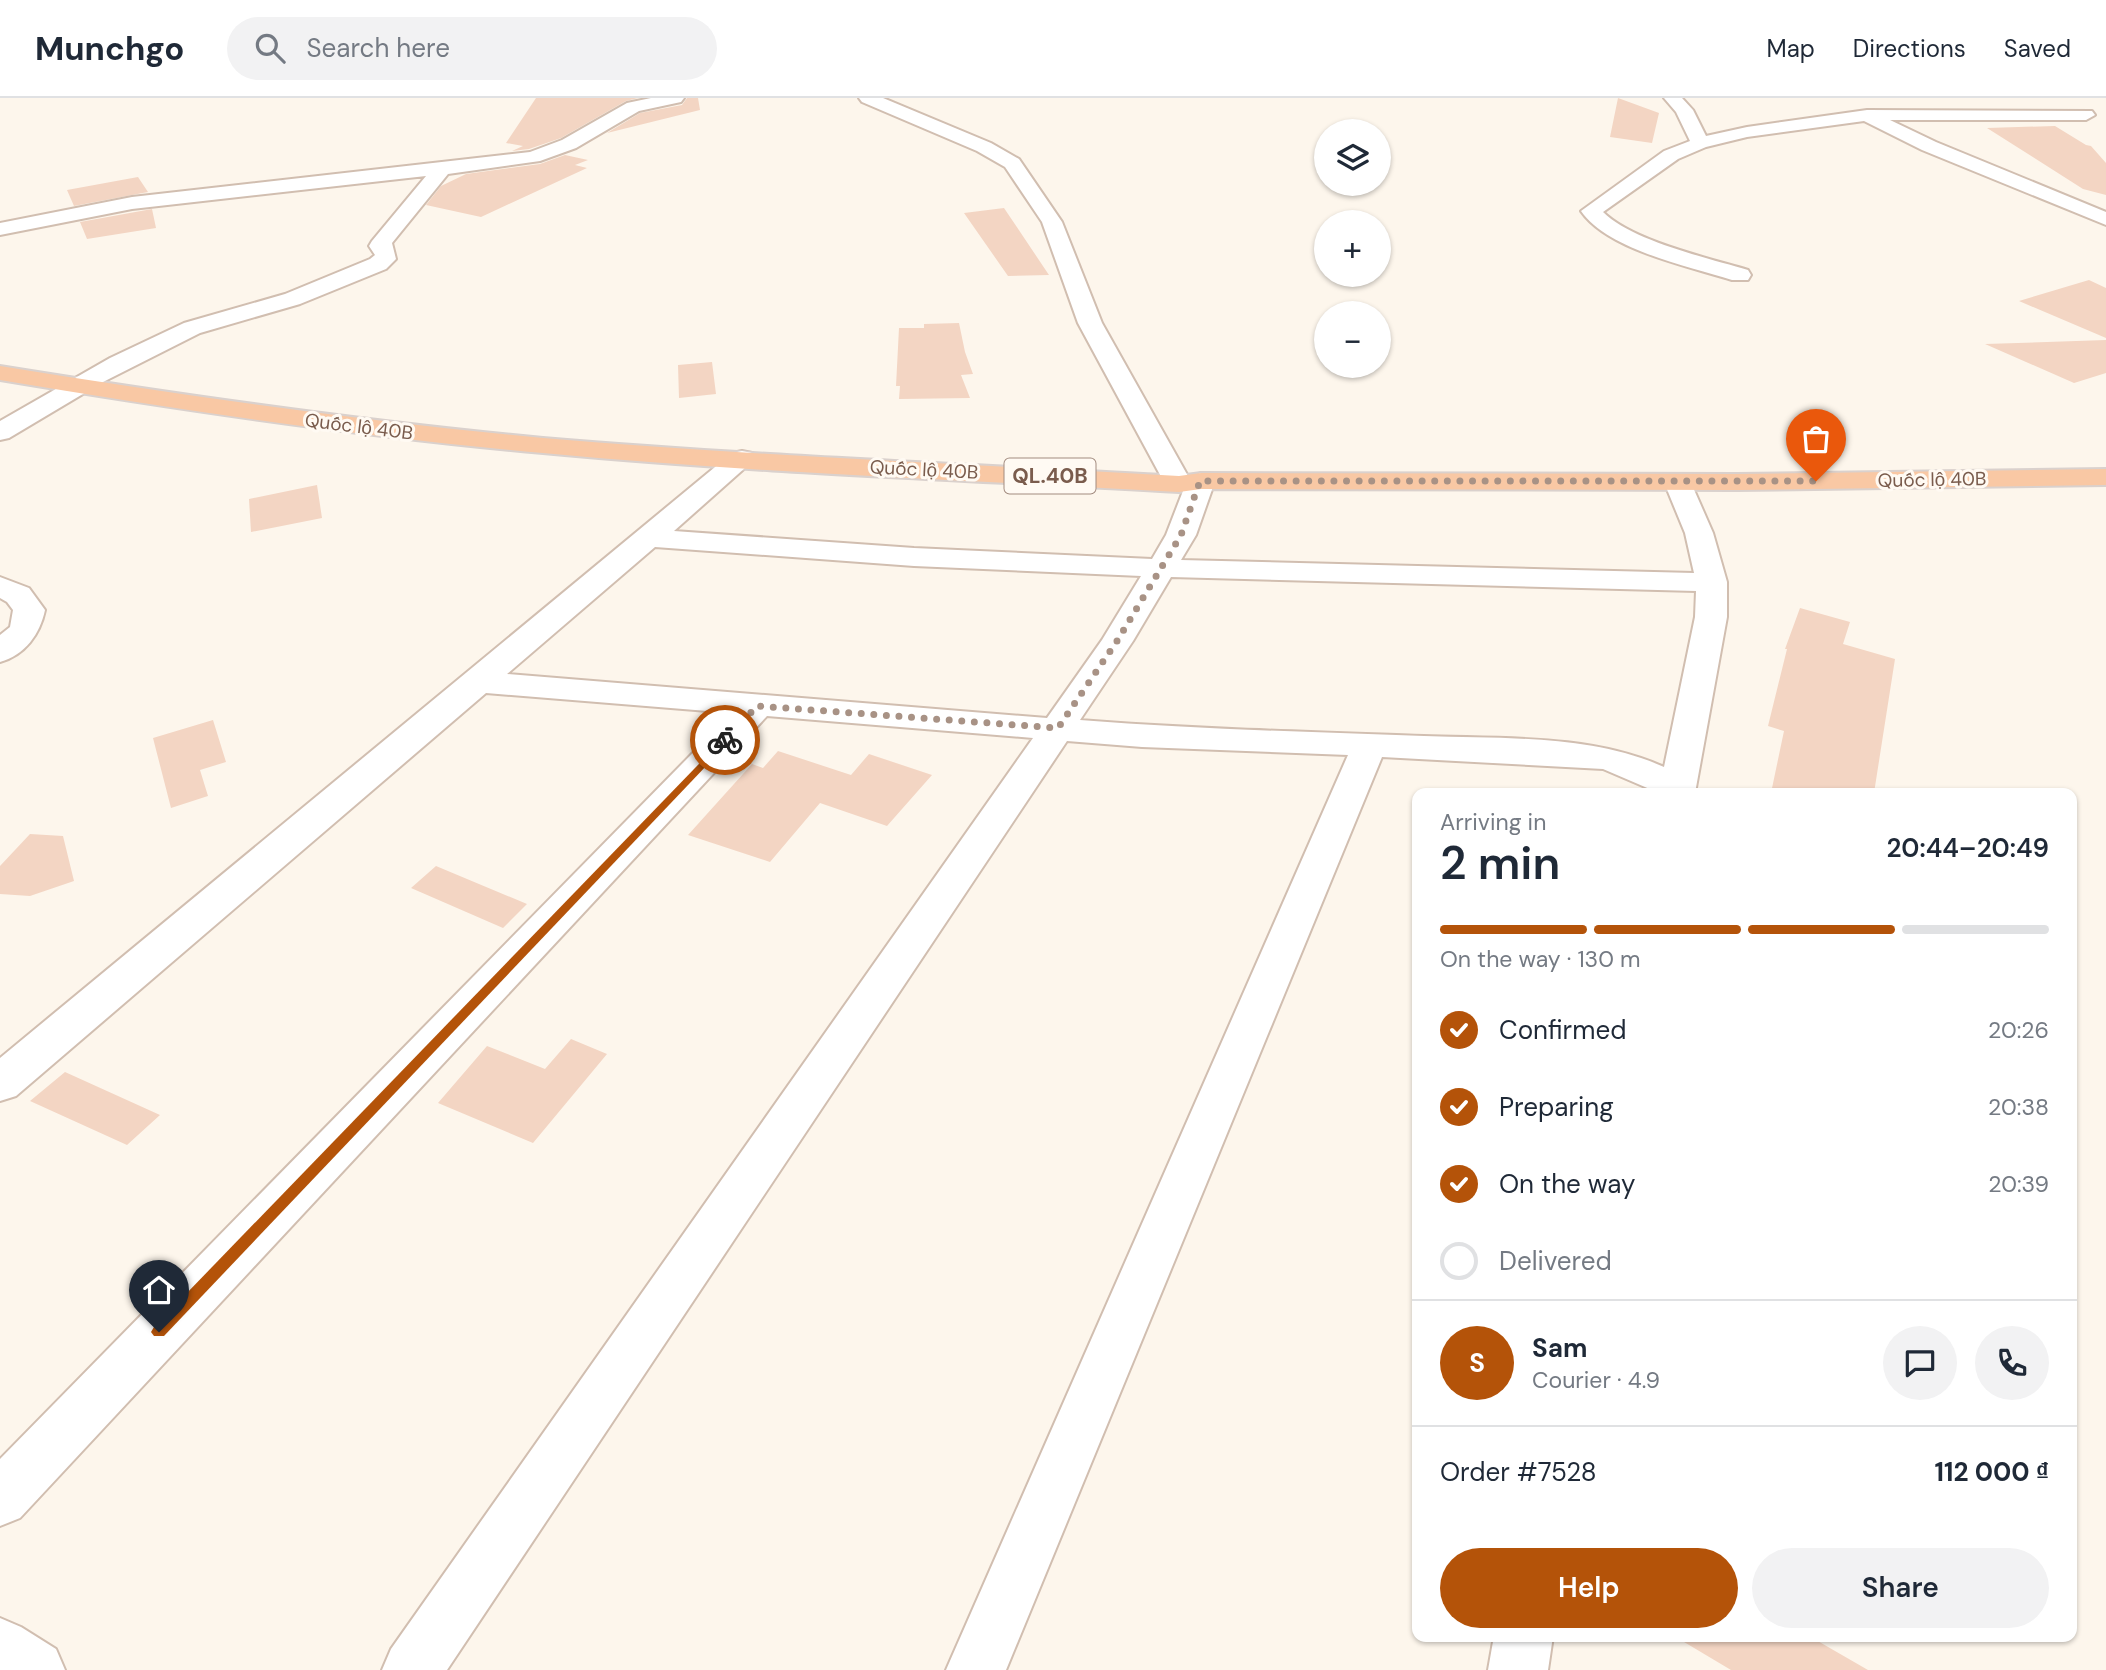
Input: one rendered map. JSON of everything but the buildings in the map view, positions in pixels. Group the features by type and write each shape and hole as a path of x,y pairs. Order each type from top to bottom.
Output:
{"highway":[{"name":"Quốc lộ 40B","path":"0,373 254,414 456,437 742,459 1189,482 1678,482 2106,477"}],"street":[{"path":"0,229 93,210 214,191 508,161 551,153 633,107 675,98"},
{"path":"412,1670 1117,641 1181,535 1189,482 1090,323 1052,222 1012,163 984,146 868,98"},
{"path":"1673,98 1684,110 1700,143"},
{"path":"1740,275 1627,235 1602,223 1591,211 1671,155 1700,143 1791,124 1867,115 2088,114"},
{"path":"1867,115 1928,146 2106,219"},
{"path":"0,432 75,386 201,325 300,296 377,264 385,259 380,246 383,241 444,167"},
{"path":"0,1083 742,459"},
{"path":"1678,482 1699,533 1712,582 1711,617 1678,788"},
{"path":"648,538 768,548 1161,569 1712,582"},
{"path":"0,586 18,595 30,610 25,630 0,652"},
{"path":"477,682 1142,736 1604,758 1629,765 1674,788"},
{"path":"0,1498 757,706"},
{"path":"976,1670 1370,745"},
{"path":"1518,1670 1523,1642"},
{"path":"0,1648 35,1670"}],"way so far":[{"path":"725,740 757,706 1058,728 1117,641 1181,535 1200,481 1816,481"}],"route":[{"path":"159,1332 725,740"}]}
